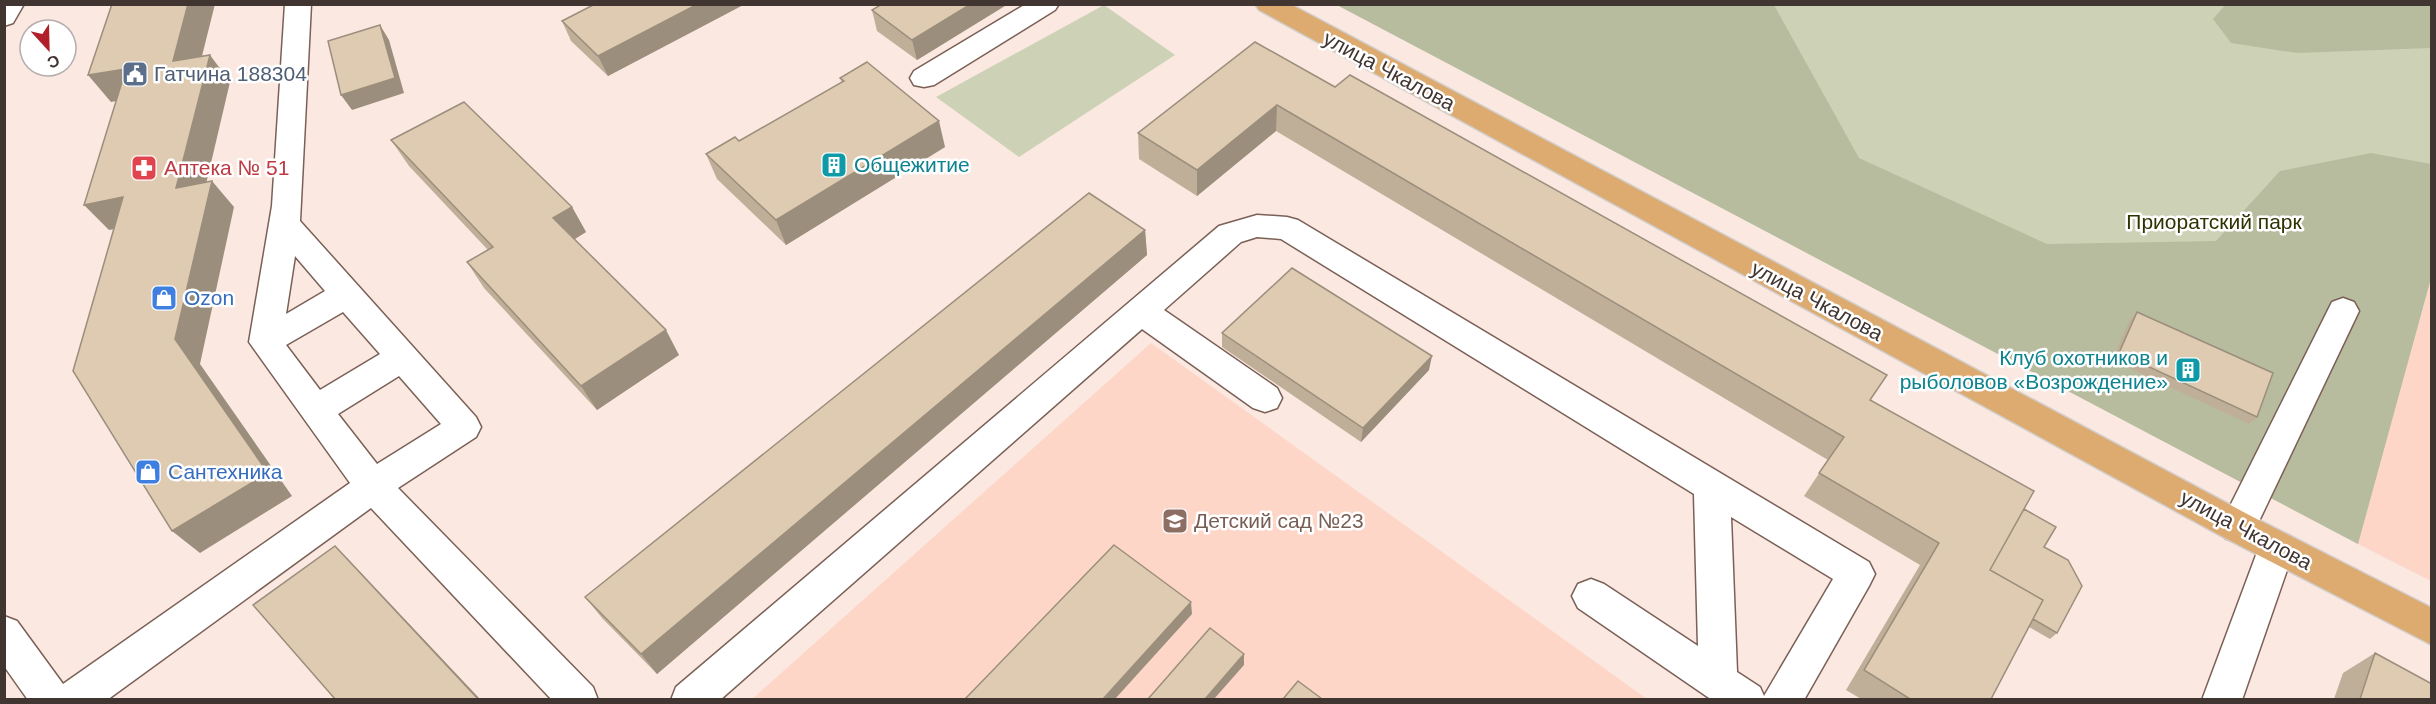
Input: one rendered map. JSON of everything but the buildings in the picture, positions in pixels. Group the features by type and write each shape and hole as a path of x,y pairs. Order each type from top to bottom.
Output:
{"main road":[{"name":"улица Чкалова","path":"1268,4 2238,527 2432,628"}],"street":[{"path":"4,17 11,4"},
{"path":"298,4 287,206 265,342 373,486 579,699"},
{"path":"924,78 1046,4"},
{"path":"74,699 373,486 464,427 285,223"},
{"path":"690,699 1230,234 1257,226 1287,228 1856,574 1782,699"},
{"path":"265,342 347,294"},
{"path":"1141,311 1265,398"},
{"path":"2238,527 2343,311"},
{"path":"316,410 402,357"},
{"path":"1712,487 1732,690"},
{"path":"2222,699 2277,547"},
{"path":"1591,596 1732,690"},
{"path":"9,650 51,699"}],"shaded area":[{"path":"2431,278 2431,581 2358,544"},
{"name":"Детский сад №23","path":"1151,343 1647,699 751,700"}],"green space":[{"path":"2226,4 2431,5 2431,48 2297,53 2231,43 2213,19"},
{"path":"1104,5 1175,55 1019,157 936,97"},
{"name":"Приоратский парк","path":"1337,5 2431,5 2431,278 2358,544"},
{"name":"Приоратский парк","path":"1337,5 1774,5 1859,158 2047,244 2216,241 2280,171 2371,153 2431,164 2431,278 2358,544"}],"place":[{"name":"Гатчина 188304","path":"135,74"},
{"name":"Общежитие","path":"834,165"},
{"name":"Аптека № 51","path":"144,168"},
{"name":"Ozon","path":"164,298"},
{"name":"Клуб охотников и рыболовов «Возрождение»","path":"2188,370"},
{"name":"Сантехника","path":"148,472"},
{"name":"Детский сад №23","path":"1175,521"}]}
